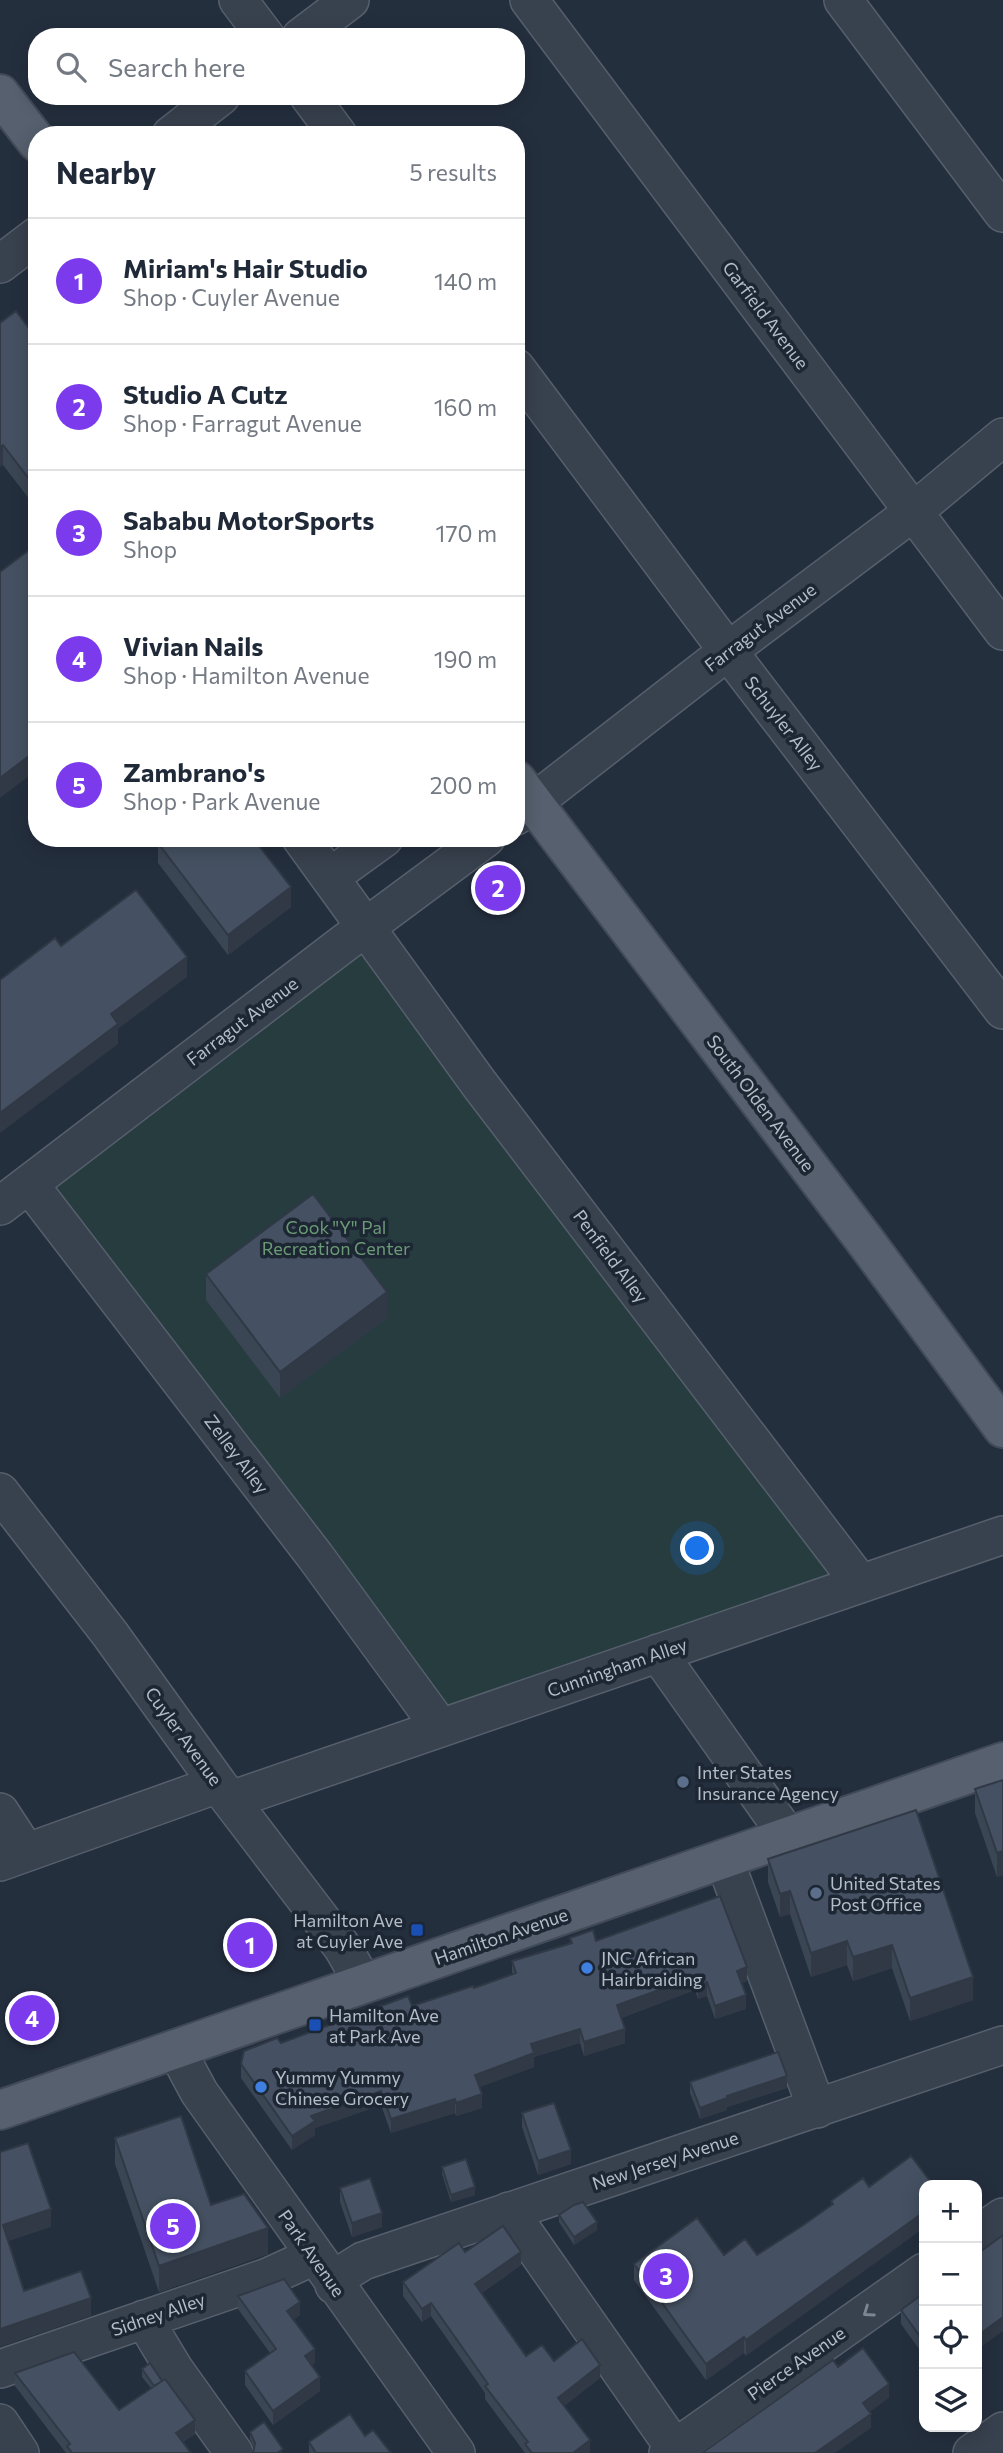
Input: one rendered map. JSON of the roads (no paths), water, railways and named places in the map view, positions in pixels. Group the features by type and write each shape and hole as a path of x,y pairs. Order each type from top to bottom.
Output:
{"main road":[{"path":"0,94 28,130"},
{"name":"South Olden Avenue","path":"525,804 999,1415"},
{"name":"Hamilton Avenue","path":"0,2110 1003,1762"}],"street":[{"path":"238,0 259,28"},
{"path":"313,28 351,0"},
{"name":"Garfield Avenue","path":"529,0 1003,631"},
{"path":"843,0 1003,213"},
{"path":"183,126 209,105"},
{"path":"316,105 331,126"},
{"path":"0,264 28,243"},
{"name":"Schuyler Alley","path":"525,380 1003,1010"},
{"name":"Farragut Avenue","path":"525,798 728,651 913,512 1003,437"},
{"name":"Penfield Alley","path":"308,847 480,1085 860,1583"},
{"path":"330,877 372,847"},
{"name":"Farragut Avenue","path":"0,1206 474,847"},
{"name":"Zelley Alley","path":"29,1184 316,1556 440,1727"},
{"name":"Cuyler Avenue","path":"0,1492 110,1633 343,1948 363,1983"},
{"name":"Cunningham Alley","path":"13,1857 440,1727 1003,1535"},
{"path":"658,1653 787,1835"},
{"path":"0,1812 13,1857"},
{"path":"724,1859 817,2109"},
{"name":"New Jersey Avenue","path":"334,2285 347,2271 363,2261 1003,2045"},
{"name":"Park Avenue","path":"176,2049 199,2092 456,2453"},
{"path":"509,2211 673,2451"},
{"path":"982,2232 1003,2217"},
{"name":"Sidney Alley","path":"0,2369 268,2277 314,2256"},
{"name":"Pierce Avenue","path":"673,2451 919,2276"},
{"path":"144,2319 174,2369 233,2453"},
{"path":"0,2423 20,2453"},
{"path":"972,2453 1003,2431"}],"place":[{"name":"Studio A Cutz","path":"498,888"},
{"name":"Inter States Insurance Agency","path":"683,1782"},
{"name":"United States Post Office","path":"816,1893"},
{"name":"Hamilton Ave at Cuyler Ave","path":"417,1930"},
{"name":"Miriam's Hair Studio","path":"250,1945"},
{"name":"JNC African Hairbraiding","path":"587,1968"},
{"name":"Vivian Nails","path":"32,2018"},
{"name":"Hamilton Ave at Park Ave","path":"315,2025"},
{"name":"Yummy Yummy Chinese Grocery","path":"261,2087"},
{"name":"Zambrano's","path":"173,2226"},
{"name":"Sababu MotorSports","path":"666,2276"}],"park label":[{"name":"Cook \"Y\" Pal Recreation Center","path":"336,1237"}]}
